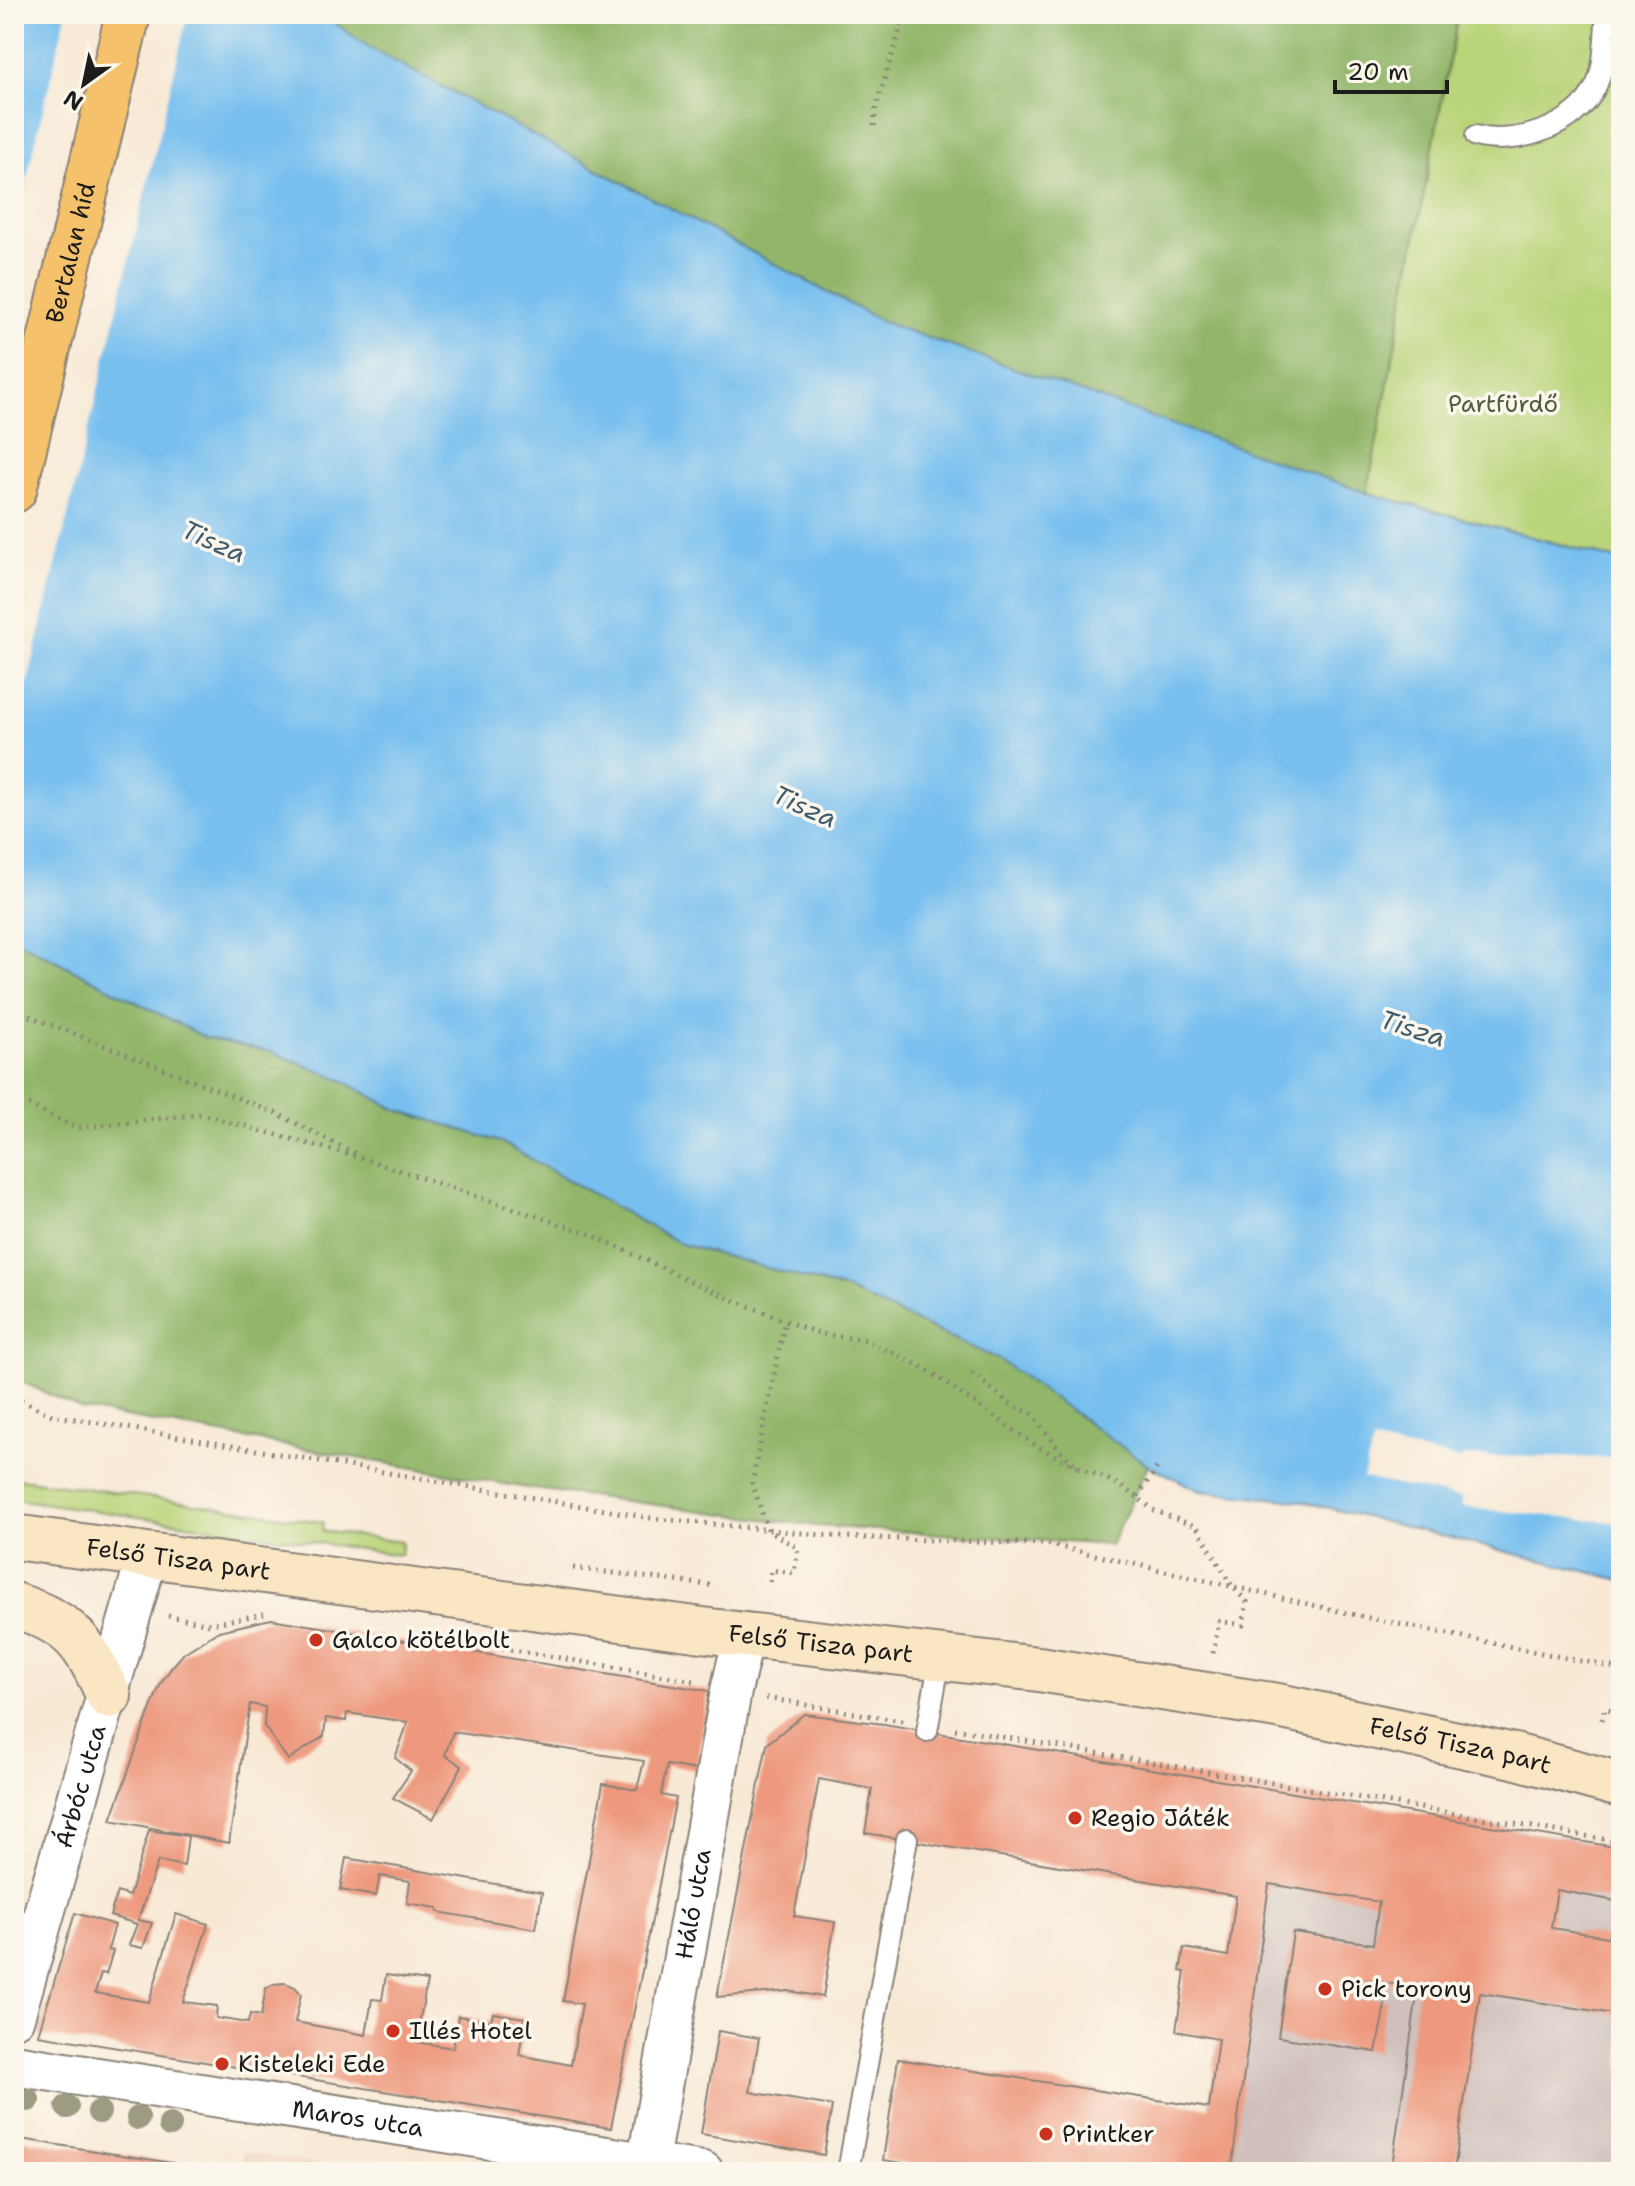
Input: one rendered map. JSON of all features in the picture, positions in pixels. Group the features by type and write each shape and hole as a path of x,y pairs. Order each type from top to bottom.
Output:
{"main road":[{"name":"Bertalan híd","path":"14,490 128,14"}],"street":[{"name":"Felső Tisza part","path":"14,1537 744,1636 1039,1669 1278,1706 1514,1756 1621,1785"},
{"name":"Árbóc utca","path":"14,2017 147,1557"},
{"path":"14,1605 46,1616 70,1631 89,1652 109,1696"},
{"name":"Háló utca","path":"647,2168 731,1691 744,1636"},
{"name":"Maros utca","path":"14,2065 647,2168 703,2172"}],"lane":[{"path":"1476,136 1501,140 1530,136 1561,120 1586,101 1595,90 1600,76 1607,14"},
{"path":"927,1728 940,1658"},
{"path":"848,2172 907,1839"}],"path":[{"path":"874,126 876,107 905,14"},
{"path":"14,1010 276,1113 368,1160"},
{"path":"14,1098 77,1128 201,1114 368,1160 590,1234 705,1288 785,1321 821,1334 866,1340 926,1369 1038,1447 1112,1481 1153,1510 1197,1527 1232,1586 1247,1602 1243,1625 1219,1621 1213,1654"},
{"path":"770,1582 771,1570 794,1573 798,1548 768,1530 752,1483 785,1321"},
{"path":"972,1373 1009,1403 1032,1414 1060,1451 1078,1467"},
{"path":"14,1397 52,1415 67,1418 651,1518 842,1537 1047,1544 1369,1618 1620,1670 1621,1647"},
{"path":"1137,1497 1157,1468"},
{"path":"573,1568 715,1586"},
{"path":"133,1609 210,1624 268,1613"},
{"path":"469,1643 703,1682 731,1691 927,1728 1621,1842"},
{"path":"1602,1720 1605,1708 1621,1713"}],"shaded area":[{"path":"1254,1787 1621,1848 1621,2172 1200,2172 1236,1896"},
{"path":"244,2152 368,2172 241,2172"}],"green space":[{"path":"322,14 1458,14 1367,493 883,322 370,48"},
{"name":"Partfürdő","path":"1458,14 1621,14 1621,561 1367,493"},
{"path":"14,939 206,1038 272,1052 340,1079 395,1109 501,1142 681,1244 847,1290 998,1359 1148,1465 1111,1545 817,1526 527,1488 80,1409 14,1378"},
{"path":"14,1478 323,1522 322,1531 402,1542 401,1555 14,1499"}],"water":[{"name":"Tisza","path":"14,14 322,14 370,48 883,322 1367,493 1621,561 1621,1580 1300,1501 1200,1491 1148,1465 998,1359 847,1290 681,1244 501,1142 395,1109 340,1079 272,1052 206,1038 14,939"}],"pier":[{"path":"66,14 188,14 14,740 14,232"},
{"path":"1373,1442 1462,1459 1463,1456 1621,1458 1621,1523 1462,1507 1462,1498 1363,1478"}],"building":[{"path":"271,1619 709,1691 696,1770 667,1765 661,1795 676,1798 611,2128 38,2035 75,1913 115,1925 108,1950 113,1951 106,1974 101,1973 95,1993 149,2002 176,1914 208,1924 183,2002 217,2006 216,2018 248,2023 250,2014 261,2016 266,1988 285,1983 301,1994 295,2022 366,2035 372,1999 382,2000 386,1975 427,1981 416,2042 453,2048 458,2016 491,2021 493,2013 525,2018 519,2055 571,2065 582,2004 563,2001 603,1784 637,1790 644,1761 453,1732 445,1755 462,1766 433,1819 393,1798 411,1771 395,1758 408,1722 347,1713 346,1721 326,1718 324,1736 288,1760 264,1726 265,1707 250,1704 229,1843 111,1820 149,1713 161,1683 172,1667 184,1653 219,1631"},
{"path":"804,1714 884,1724 1621,1848 1621,1902 1557,1890 1551,1928 1621,1939 1621,2015 1480,1993 1454,2172 1391,2172 1418,1988 1368,1980 1365,1998 1386,2000 1376,2052 1278,2037 1293,1932 1373,1944 1379,1902 1269,1884 1231,2172 961,2172 883,2160 898,2059 1209,2108 1218,2039 1176,2031 1185,1972 1180,1971 1184,1948 1228,1956 1236,1896 865,1833 872,1789 819,1779 794,1916 835,1922 823,1997 789,1991 717,1997 767,1744"},
{"path":"149,1830 188,1836 184,1866 158,1861 138,1920 152,1923 143,1948 129,1945 137,1924 110,1916 117,1892 129,1896"},
{"path":"346,1858 542,1892 536,1929 438,1912 438,1908 407,1903 410,1881 380,1876 376,1896 340,1890"},
{"path":"718,2031 759,2038 750,2092 832,2106 824,2155 701,2134"},
{"path":"14,2138 217,2170 14,2172"}],"place":[{"name":"Galco kötélbolt","path":"316,1640"},
{"name":"Regio Játék","path":"1075,1818"},
{"name":"Pick torony","path":"1325,1989"},
{"name":"Illés Hotel","path":"393,2031"},
{"name":"Kisteleki Ede","path":"222,2064"},
{"name":"Printker","path":"1046,2134"}]}
